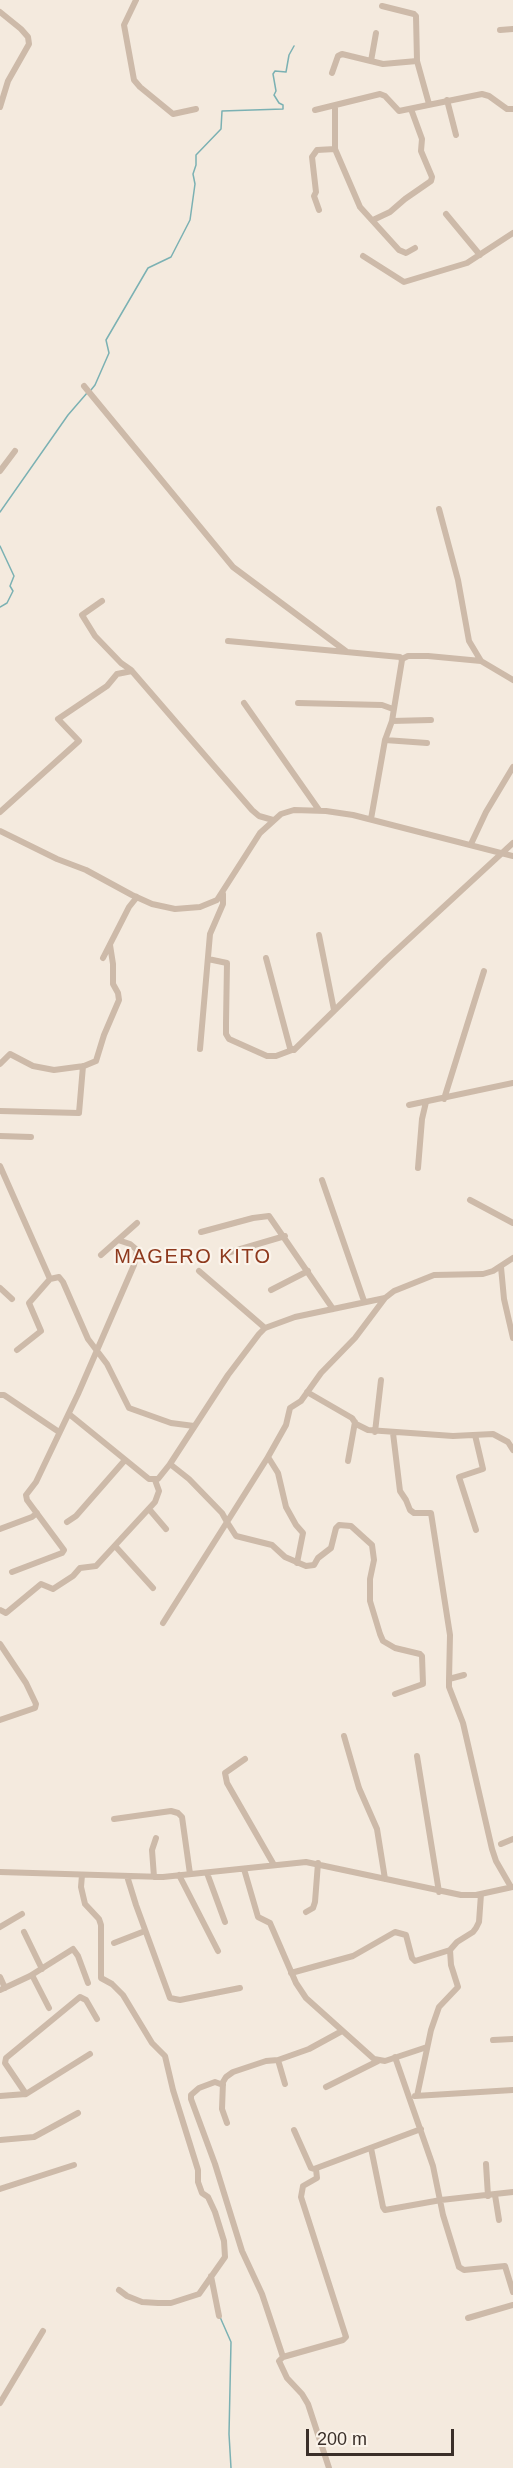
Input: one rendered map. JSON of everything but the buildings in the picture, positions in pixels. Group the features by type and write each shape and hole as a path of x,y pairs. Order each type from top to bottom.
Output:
{"street":[{"path":"136,0 124,23 134,80 173,114 196,109"},
{"path":"382,6 415,15 417,61 429,104"},
{"path":"0,12 21,29 28,37 29,44 10,76 0,107"},
{"path":"500,30 513,28"},
{"path":"371,61 376,33"},
{"path":"332,73 340,55 350,55 382,64 417,61"},
{"path":"315,110 380,94 399,111 447,100 486,95 512,111"},
{"path":"447,100 456,135"},
{"path":"335,105 335,149 360,207 399,250 406,253 416,248"},
{"path":"373,220 390,212 431,181 432,177 422,152 422,139 411,110"},
{"path":"319,210 314,196 316,192 312,157 317,150 335,149"},
{"path":"447,214 480,255"},
{"path":"363,256 404,282 467,262 513,233"},
{"path":"84,386 233,567 347,652"},
{"path":"0,471 15,451"},
{"path":"439,509 458,580 469,641 481,661"},
{"path":"102,601 82,615 107,649 131,670 252,810 259,816 273,820"},
{"path":"228,641 402,658 428,656 481,661 513,680"},
{"path":"371,819 385,740 392,721 402,658"},
{"path":"0,812 79,741 58,719 107,686 117,674 131,670 145,679 158,695"},
{"path":"244,702 319,810"},
{"path":"298,703 382,705 393,709"},
{"path":"392,721 431,720"},
{"path":"385,740 427,743"},
{"path":"471,844 486,812 513,768"},
{"path":"0,831 57,859 86,870 138,897 165,908 175,909 209,905 223,894 260,833 281,814 294,810 319,810 371,819 513,856"},
{"path":"208,960 227,963 226,1034 229,1039 267,1056 276,1056 294,1050 513,843"},
{"path":"200,1048 210,934 223,904 223,894"},
{"path":"103,958 132,902 138,897"},
{"path":"319,935 334,1010"},
{"path":"0,1064 10,1054 33,1066 58,1070 83,1066 99,1058 104,1035 119,1000 118,993 112,984 113,964 110,945"},
{"path":"266,958 292,1050"},
{"path":"444,1099 484,971"},
{"path":"0,1111 79,1113 83,1066"},
{"path":"409,1106 513,1083"},
{"path":"418,1168 422,1119 426,1102"},
{"path":"0,1136 31,1137"},
{"path":"0,1166 50,1279"},
{"path":"322,1180 364,1301"},
{"path":"470,1200 513,1223"},
{"path":"201,1232 264,1215 273,1220 333,1309"},
{"path":"101,1255 137,1223"},
{"path":"227,1253 285,1236"},
{"path":"12,1572 62,1553 64,1550 26,1495 36,1482 69,1414 136,1258 137,1252 134,1246 118,1240"},
{"path":"163,1623 268,1457 286,1425 290,1408 302,1401 331,1362 355,1338 385,1298 394,1291 434,1275 483,1274 501,1267 513,1258"},
{"path":"501,1267 513,1338"},
{"path":"199,1271 265,1328"},
{"path":"271,1290 308,1271"},
{"path":"17,1350 41,1331 28,1305 40,1287 56,1276 63,1282 96,1352 107,1364 132,1410 171,1423 194,1426"},
{"path":"0,1288 12,1299"},
{"path":"504,1293 513,1296"},
{"path":"155,1480 170,1464 228,1375 265,1328 295,1317 385,1298"},
{"path":"375,1432 381,1380"},
{"path":"307,1392 368,1430 375,1432 453,1436 493,1434 508,1442 513,1450"},
{"path":"0,1395 4,1395 59,1432"},
{"path":"0,1610 6,1613 42,1584 53,1589 73,1576 80,1568 96,1566 159,1496 155,1480 145,1476 69,1414"},
{"path":"348,1461 355,1422"},
{"path":"0,1872 154,1876 207,1873 298,1862 318,1863 439,1892 468,1896 512,1887 492,1849 463,1724 449,1680 450,1635 431,1513 414,1513 400,1491 393,1433"},
{"path":"475,1435 483,1469 459,1477 476,1530"},
{"path":"268,1457 278,1473 289,1513 303,1533 297,1563"},
{"path":"67,1522 76,1516 125,1460"},
{"path":"170,1464 189,1479 222,1513 236,1536 272,1545 285,1557 297,1563 306,1566 314,1565 320,1556 331,1548 336,1528 339,1526 351,1526 373,1547 370,1601 383,1641 395,1648 422,1656 423,1684 395,1694"},
{"path":"149,1509 166,1529"},
{"path":"0,1529 37,1513"},
{"path":"116,1546 153,1588"},
{"path":"0,1644 26,1683 36,1704 35,1708 0,1720"},
{"path":"449,1680 464,1675"},
{"path":"344,1736 359,1788 377,1829 385,1879"},
{"path":"417,1756 439,1892"},
{"path":"245,1758 225,1773 227,1783 274,1865"},
{"path":"114,1818 171,1811 178,1813 182,1817 190,1874"},
{"path":"154,1876 152,1850 156,1838"},
{"path":"501,1844 513,1839"},
{"path":"306,1912 313,1908 315,1902 318,1863"},
{"path":"244,1869 258,1917 270,1923 302,1993 364,2052 378,2061"},
{"path":"207,1873 225,1922"},
{"path":"82,1875 81,1887 85,1904 99,1919 101,1925 101,1978 112,1984 123,1995 152,2043 165,2056 198,2170 198,2182 220,2226 225,2257 199,2294 171,2303 142,2302 119,2290"},
{"path":"179,1875 218,1951"},
{"path":"127,1876 145,1931 172,2000 240,1988"},
{"path":"291,1973 353,1956 395,1932 406,1935 412,1958 415,1961 450,1950 476,1928 479,1922 481,1894"},
{"path":"0,1927 22,1914"},
{"path":"114,1943 145,1931"},
{"path":"24,1932 42,1969"},
{"path":"0,1977 3,1989 42,1969 73,1949 88,1983"},
{"path":"417,2096 427,2047 439,2007 458,1987 451,1965 450,1950"},
{"path":"32,1974 49,2008"},
{"path":"26,2094 5,2063 6,2058 80,1997 86,2000 97,2019"},
{"path":"227,2123 222,2109 223,2085 226,2078 233,2072 309,2049 342,2031"},
{"path":"493,2040 513,2039"},
{"path":"326,2087 378,2061 385,2061 427,2047"},
{"path":"0,2096 26,2094 90,2054"},
{"path":"395,2057 421,2129 443,2215 460,2269 505,2266 513,2292"},
{"path":"278,2060 285,2084"},
{"path":"223,2085 215,2082 199,2088 191,2095 191,2100 215,2164 242,2251 262,2294 283,2357 280,2363 287,2378 308,2404 330,2468"},
{"path":"410,2097 513,2090"},
{"path":"0,2140 34,2137 78,2113"},
{"path":"294,2130 311,2168 316,2169 421,2129"},
{"path":"371,2148 385,2210 441,2200 513,2192"},
{"path":"486,2164 499,2220"},
{"path":"0,2189 74,2165"},
{"path":"283,2357 343,2340 346,2337 301,2197 303,2186 317,2178 316,2169"},
{"path":"211,2277 219,2316"},
{"path":"468,2318 513,2305"},
{"path":"0,2403 43,2331"}],"waterway":[{"path":"91,390 109,353 106,340 148,268 171,257 190,220 196,155 221,129 222,111 283,109 283,105 274,95 276,91 273,74 275,71 286,72 289,55 294,46"},
{"path":"0,512 68,415 87,393"},
{"path":"0,546 14,576 10,586 13,591 7,603 0,607"},
{"path":"220,2317 231,2342 229,2434 231,2468"}],"district":[{"name":"MAGERO KITO","path":"193,1257"}]}
